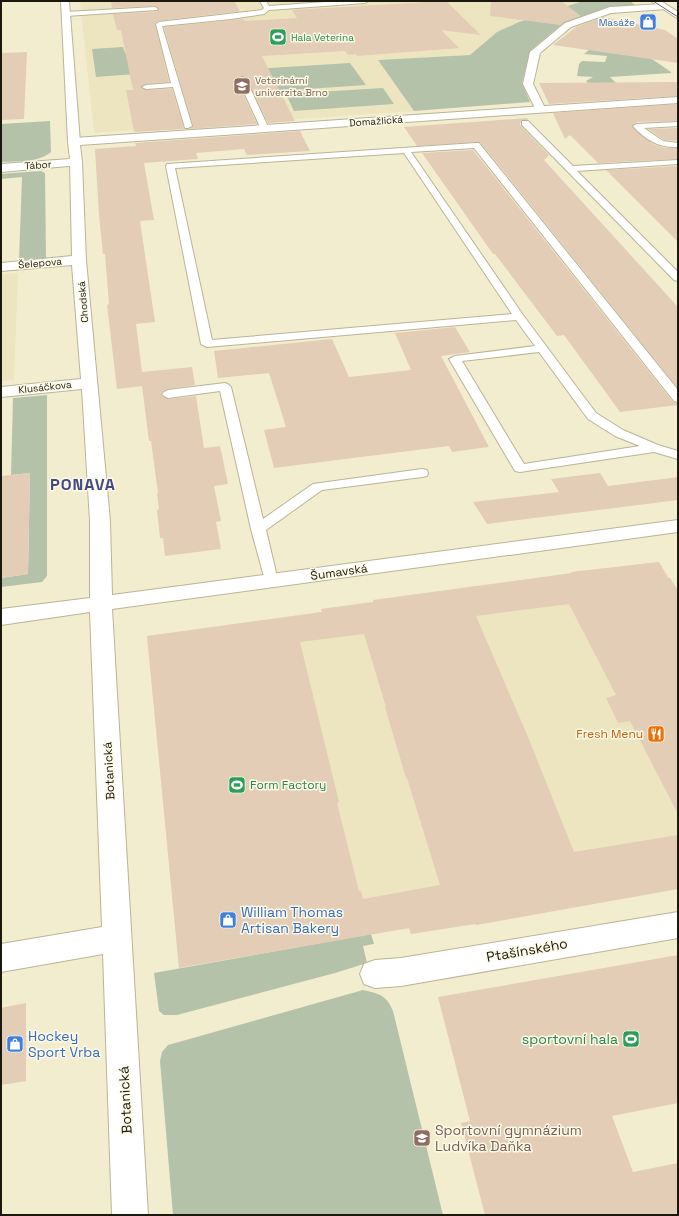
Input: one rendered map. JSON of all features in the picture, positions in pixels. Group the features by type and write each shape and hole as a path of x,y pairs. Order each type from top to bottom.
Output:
{"street":[{"name":"Chodská","path":"65,1 76,162 79,260 100,521 101,603"},
{"path":"655,1 678,16"},
{"path":"541,110 528,84 535,52 568,25 610,10 663,7"},
{"name":"Domažlická","path":"74,142 678,100"},
{"name":"Tábor","path":"1,168 76,162"},
{"name":"Šelepova","path":"1,267 79,260"},
{"name":"Klusáčkova","path":"1,392 90,383"},
{"name":"Šumavská","path":"1,617 271,581 674,533"},
{"name":"Botanická","path":"101,603 130,1215"},
{"name":"Ptašínského","path":"375,974 401,972 678,925"},
{"path":"1,958 116,938"}],"lane":[{"path":"152,1 188,126"},
{"path":"263,1 267,8"},
{"path":"159,24 231,17 264,12 267,8 365,1"},
{"path":"66,14 155,9"},
{"path":"242,79 265,129"},
{"path":"146,87 176,85"},
{"path":"525,124 678,278"},
{"path":"678,124 637,126 655,141 668,146 678,145"},
{"path":"519,317 207,344 170,166 476,144 678,398"},
{"path":"406,150 519,317 592,416 619,433 654,448 678,456"},
{"path":"570,169 678,162"},
{"path":"543,348 455,359 520,468 654,448"},
{"path":"168,394 225,387 271,581"},
{"path":"258,529 318,487 422,473"}],"shaded area":[{"name":"Veterinární univerzita Brno","path":"80,1 583,1 519,22 497,32 470,55 378,60 414,111 94,133"},
{"path":"18,273 14,380 1,381 1,274"},
{"path":"659,562 678,590 678,889 476,925 411,934 409,929 391,931 179,968 147,636 322,612 321,609 373,602 373,600 532,579 572,573 571,572"}],"green space":[{"path":"583,1 630,1 638,7 607,9 562,24 530,51 522,83 530,102 414,111 378,60 470,55 497,32 519,22"},
{"path":"611,31 671,73 610,77 616,83 590,85 586,81 593,77 577,76 579,64 582,61 605,62 607,56 584,54"},
{"path":"123,47 125,53 130,53 135,74 96,77 92,49"},
{"path":"350,63 366,85 263,92 252,69"},
{"path":"383,88 394,104 294,111 286,94"},
{"path":"50,121 51,152 46,156 34,160 1,162 1,124"},
{"path":"41,171 45,173 46,258 19,260 22,177 1,179 1,174"},
{"path":"47,395 47,576 42,582 1,587 1,578 28,574 30,473 11,475 13,398"},
{"path":"371,934 374,944 363,946 367,963 177,1015 164,1015 159,1011 154,973"},
{"path":"363,990 385,998 393,1011 443,1215 173,1215 160,1061 162,1052 168,1045"}],"building":[{"path":"111,1 234,1 240,11 159,21 155,23 169,82 146,84 141,88 146,90 172,89 184,129 134,132 126,90 133,90 121,30 117,30 113,14 157,12 159,9 155,6 112,8"},
{"path":"446,1 481,35 441,30 459,48 357,56 356,54 348,55 345,51 262,56 295,121 268,123 247,78 241,76 237,80 257,124 190,129 193,126 164,27 243,19 245,21 297,18 292,10"},
{"path":"491,1 561,1 581,16 560,25 490,16"},
{"path":"603,17 665,30 678,39 678,63 553,45 576,27"},
{"path":"27,52 24,119 1,120 1,53"},
{"path":"678,82 678,96 549,104 539,83"},
{"path":"678,104 678,121 637,122 632,126 653,144 665,148 678,148 678,159 598,163 570,135 565,139 553,113"},
{"path":"527,118 528,120 521,120 520,125 549,155 544,160 678,307 678,388 480,142 417,146 404,127"},
{"path":"678,128 678,141 664,140 648,129"},
{"path":"300,131 310,151 247,155 244,149 196,153 198,159 144,163 154,220 140,221 155,322 136,324 142,372 192,367 195,385 168,389 160,394 168,399 196,396 204,448 220,446 228,484 214,486 221,521 216,522 221,549 165,556 163,538 160,538 157,510 159,509 158,493 151,441 149,441 142,386 117,389 107,305 109,304 105,254 103,254 99,215 95,149 136,146 135,143"},
{"path":"473,150 673,402 678,403 678,405 620,412 564,335 557,336 495,254 493,254 422,153"},
{"path":"678,166 678,242 606,170"},
{"path":"455,327 470,352 441,356 489,447 452,452 449,446 274,468 264,430 286,427 269,373 218,378 214,351 332,339 349,377 411,370 395,333"},
{"path":"30,473 28,574 1,578 1,476"},
{"path":"600,473 608,486 678,477 678,500 487,524 473,502 559,492 551,479"},
{"path":"659,562 668,578 670,578 678,590 678,814 630,721 618,723 606,698 616,695 569,604 476,616 528,737 574,852 678,835 678,889 476,925 411,934 409,928 179,968 147,636 322,612 321,609 373,602 373,600 572,573 571,572","holes":["364,634 406,778 440,885 363,899 361,891 359,891 337,803 339,802 300,642"]},
{"path":"678,955 678,1103 612,1116 633,1172 678,1163 678,1215 485,1215 461,1123 470,1121 438,997"},
{"path":"26,1003 26,1081 1,1085 1,1008"}],"tram line":[{"path":"653,1 678,17"}],"place":[{"name":"Masáže","path":"648,22"},
{"name":"Hala Veterina","path":"278,37"},
{"name":"Veterinární univerzita Brno","path":"242,86"},
{"name":"Fresh Menu","path":"656,734"},
{"name":"Form Factory","path":"237,785"},
{"name":"William Thomas Artisan Bakery","path":"228,920"},
{"name":"sportovní hala","path":"631,1039"},
{"name":"Hockey Sport Vrba","path":"15,1044"},
{"name":"Sportovní gymnázium Ludvíka Daňka","path":"422,1138"}],"district":[{"name":"PONAVA","path":"83,484"}]}
